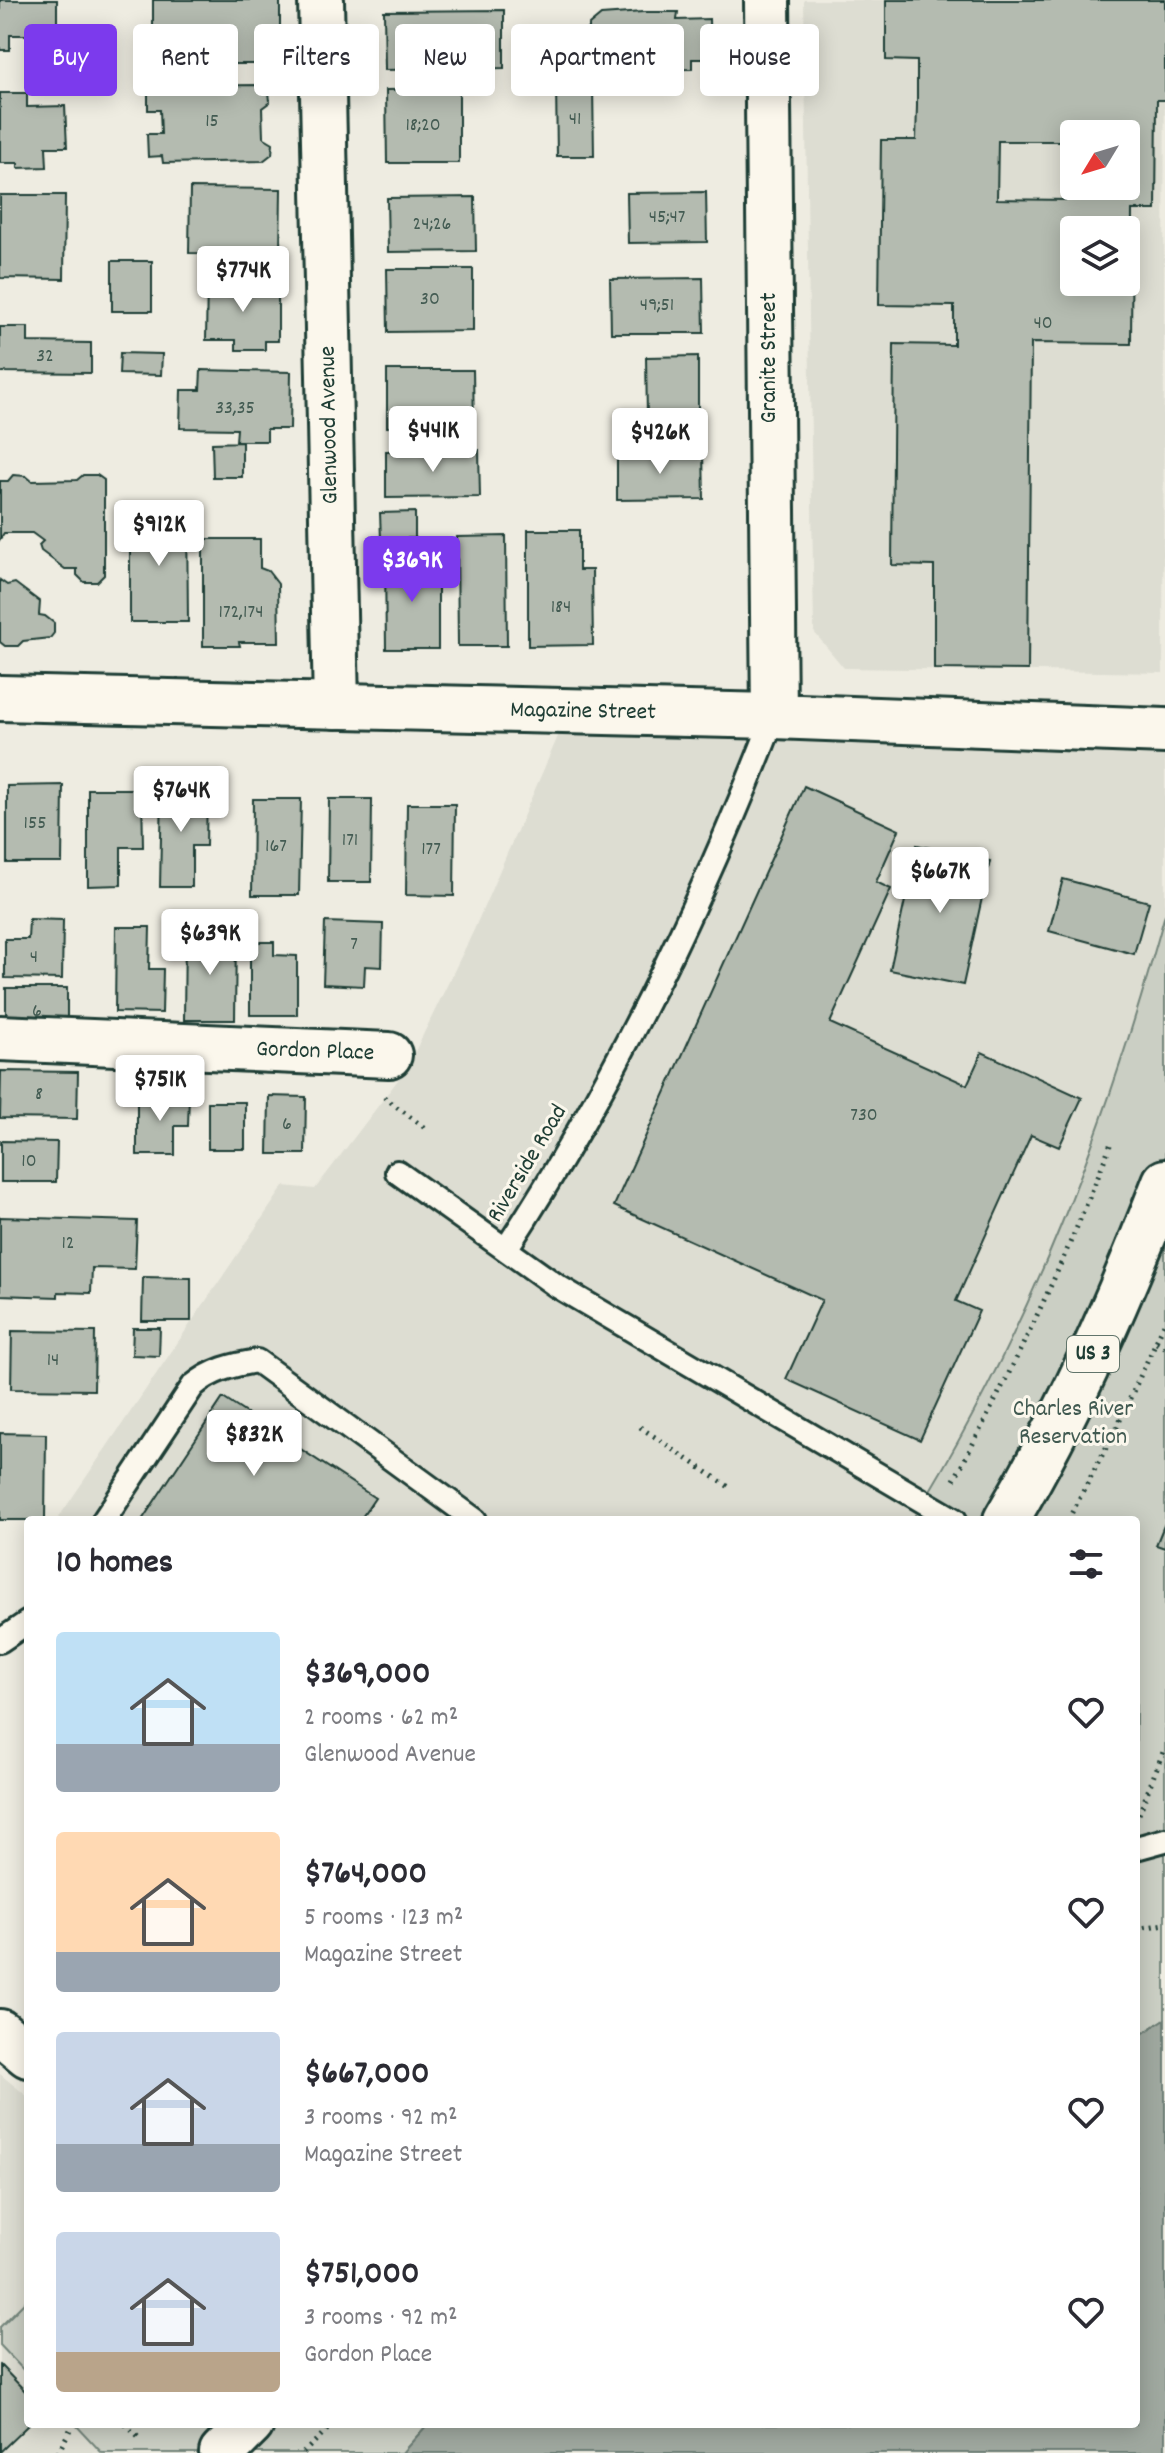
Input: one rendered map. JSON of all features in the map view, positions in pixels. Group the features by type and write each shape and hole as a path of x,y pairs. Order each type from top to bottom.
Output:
{"main road":[{"name":"Glenwood Avenue","path":"321,0 336,706"},
{"name":"Granite Street","path":"767,0 774,716"},
{"name":"Magazine Street","path":"0,698 774,716 1165,731"},
{"name":"Gordon Place","path":"0,1038 389,1055"},
{"name":"US 3","path":"1008,1516 1088,1366 1165,1182"},
{"path":"0,2032 24,2052"},
{"path":"222,2453 247,2428"}],"lane":[{"name":"Riverside Road","path":"774,716 714,865 636,1026 590,1112 506,1249 603,1315 948,1516"},
{"path":"397,1172 506,1249"},
{"path":"107,1516 193,1386 207,1374 228,1366 257,1361 470,1516"},
{"path":"0,1641 24,1625"},
{"path":"1140,1847 1165,1840"}],"path":[{"path":"385,1098 425,1128"},
{"path":"954,1480 1023,1343 1094,1188 1112,1140"},
{"path":"1070,1516 1116,1429 1165,1322"},
{"path":"1156,1343 1165,1347"},
{"path":"640,1427 729,1487"},
{"path":"1140,1813 1165,1747"},
{"path":"1140,1928 1165,1924"},
{"path":"58,2453 71,2428"},
{"path":"129,2428 140,2439"},
{"path":"303,2453 329,2428"}],"shaded area":[{"path":"804,0 1165,0 1163,673 844,668 814,632 806,96 819,96 819,24 804,24"},
{"path":"569,711 1165,731 1165,914 1120,1069 1065,1217 1022,1319 978,1407 914,1516 60,1516 284,1186 315,1189 407,1068 473,932"},
{"path":"1165,2019 1165,2453 402,2453 424,2428 1140,2428 1140,2035"},
{"path":"0,2074 24,2094 24,2428 140,2428 116,2453 0,2453"}],"green space":[{"name":"Charles River Reservation","path":"1165,914 1165,2019 1140,2035 1140,1516 914,1516 993,1376 1028,1302 1090,1149"},
{"path":"24,2303 24,2371 0,2345 0,2327"},
{"path":"79,2428 424,2428 402,2453 102,2453"}],"building":[{"path":"0,0 57,0 57,24 24,24 24,35 10,35 10,50 0,50"},
{"path":"153,0 280,0 280,24 254,24 254,64 238,64 238,24 153,24"},
{"path":"886,0 1165,0 1165,100 1157,100 1156,210 1132,210 1132,216 1060,216 1060,296 1131,296 1131,344 1031,343 1028,670 934,669 934,566 892,565 894,344 954,345 954,306 879,305 881,140 916,140 917,61 886,60"},
{"path":"504,10 504,68 495,68 495,24 395,24 395,70 385,70 384,11"},
{"path":"678,12 677,20 709,19 709,24 700,24 700,59 692,59 692,69 684,69 684,24 590,24 601,15"},
{"path":"238,85 254,85 254,96 269,96 270,102 262,108 263,137 273,143 272,154 263,161 163,163 162,156 148,157 147,134 161,134 160,110 148,110 148,96 238,96"},
{"path":"386,90 395,90 395,96 459,96 459,163 387,163"},
{"path":"0,93 24,93 27,107 65,106 67,147 46,147 47,167 18,168 18,163 0,163"},
{"path":"556,96 593,96 594,156 557,156"},
{"path":"190,188 281,189 280,254 189,253"},
{"path":"706,192 707,242 628,243 627,193"},
{"path":"0,195 65,195 64,279 0,278"},
{"path":"475,197 476,251 388,252 387,198"},
{"path":"112,261 152,261 152,311 112,311"},
{"path":"387,269 473,269 473,331 388,332"},
{"path":"703,278 704,333 611,333 610,279"},
{"path":"207,282 278,283 278,341 265,341 265,350 236,350 236,340 206,340"},
{"path":"0,327 28,327 28,342 91,343 91,373 0,372"},
{"path":"120,353 162,354 161,375 119,374"},
{"path":"698,356 698,417 647,417 646,357"},
{"path":"201,370 291,372 290,429 267,429 267,441 236,441 237,429 180,428 181,390 200,390"},
{"path":"387,370 473,370 474,427 387,427"},
{"path":"242,442 242,477 213,477 212,443"},
{"path":"479,450 480,497 386,498 386,451"},
{"path":"703,451 704,499 617,500 617,452"},
{"path":"13,475 26,476 32,481 77,480 83,475 97,475 104,480 104,575 97,582 84,582 77,575 77,569 65,569 41,551 39,545 43,541 32,533 4,533 0,539 0,481 8,481"},
{"path":"415,512 415,538 381,539 380,513"},
{"path":"130,513 187,513 188,622 130,622"},
{"path":"528,530 579,530 579,570 592,570 593,645 528,646"},
{"path":"506,536 507,646 458,646 457,537"},
{"path":"203,539 260,539 260,568 268,571 278,584 279,642 203,646"},
{"path":"438,558 438,649 386,649 385,559"},
{"path":"0,580 7,585 15,583 40,602 39,615 54,623 54,633 50,638 23,641 18,646 5,646 0,642"},
{"path":"63,785 62,863 7,863 7,786"},
{"path":"804,786 899,830 876,882 891,889 830,1023 967,1085 982,1052 1082,1098 1059,1147 1031,1135 956,1301 979,1311 920,1440 786,1379 822,1300 614,1206"},
{"path":"162,788 207,789 206,846 192,846 192,887 160,887"},
{"path":"88,789 142,789 143,847 121,847 121,885 88,886"},
{"path":"253,799 301,799 299,895 252,895"},
{"path":"329,799 372,799 371,882 328,882"},
{"path":"407,804 455,804 454,896 406,895"},
{"path":"917,845 990,861 963,985 890,970"},
{"path":"1063,879 1149,902 1134,954 1049,931"},
{"path":"29,919 63,920 62,979 5,978 5,939 28,939"},
{"path":"325,922 383,924 382,967 365,966 364,986 323,984"},
{"path":"116,927 150,927 149,969 163,969 162,1013 115,1012"},
{"path":"185,933 236,934 235,1020 184,1020"},
{"path":"250,942 274,942 274,955 297,956 297,1015 250,1015"},
{"path":"6,988 67,988 67,1036 6,1036"},
{"path":"1,1071 78,1072 77,1119 0,1118"},
{"path":"137,1096 189,1096 188,1126 175,1126 175,1155 137,1155"},
{"path":"269,1096 306,1097 305,1154 268,1154"},
{"path":"208,1102 245,1102 245,1149 208,1149"},
{"path":"1,1141 57,1142 56,1182 1,1182"},
{"path":"0,1217 137,1221 135,1269 92,1268 91,1293 58,1292 58,1297 0,1295"},
{"path":"143,1277 191,1278 191,1321 142,1321"},
{"path":"133,1328 160,1328 159,1356 132,1355"},
{"path":"12,1331 95,1332 94,1390 11,1389"},
{"path":"223,1398 375,1498 363,1516 145,1516"},
{"path":"0,1433 46,1434 45,1516 0,1520"},
{"path":"1165,1523 1165,1548 1156,1545"},
{"path":"0,2365 24,2390 25,2428 0,2452"}]}
